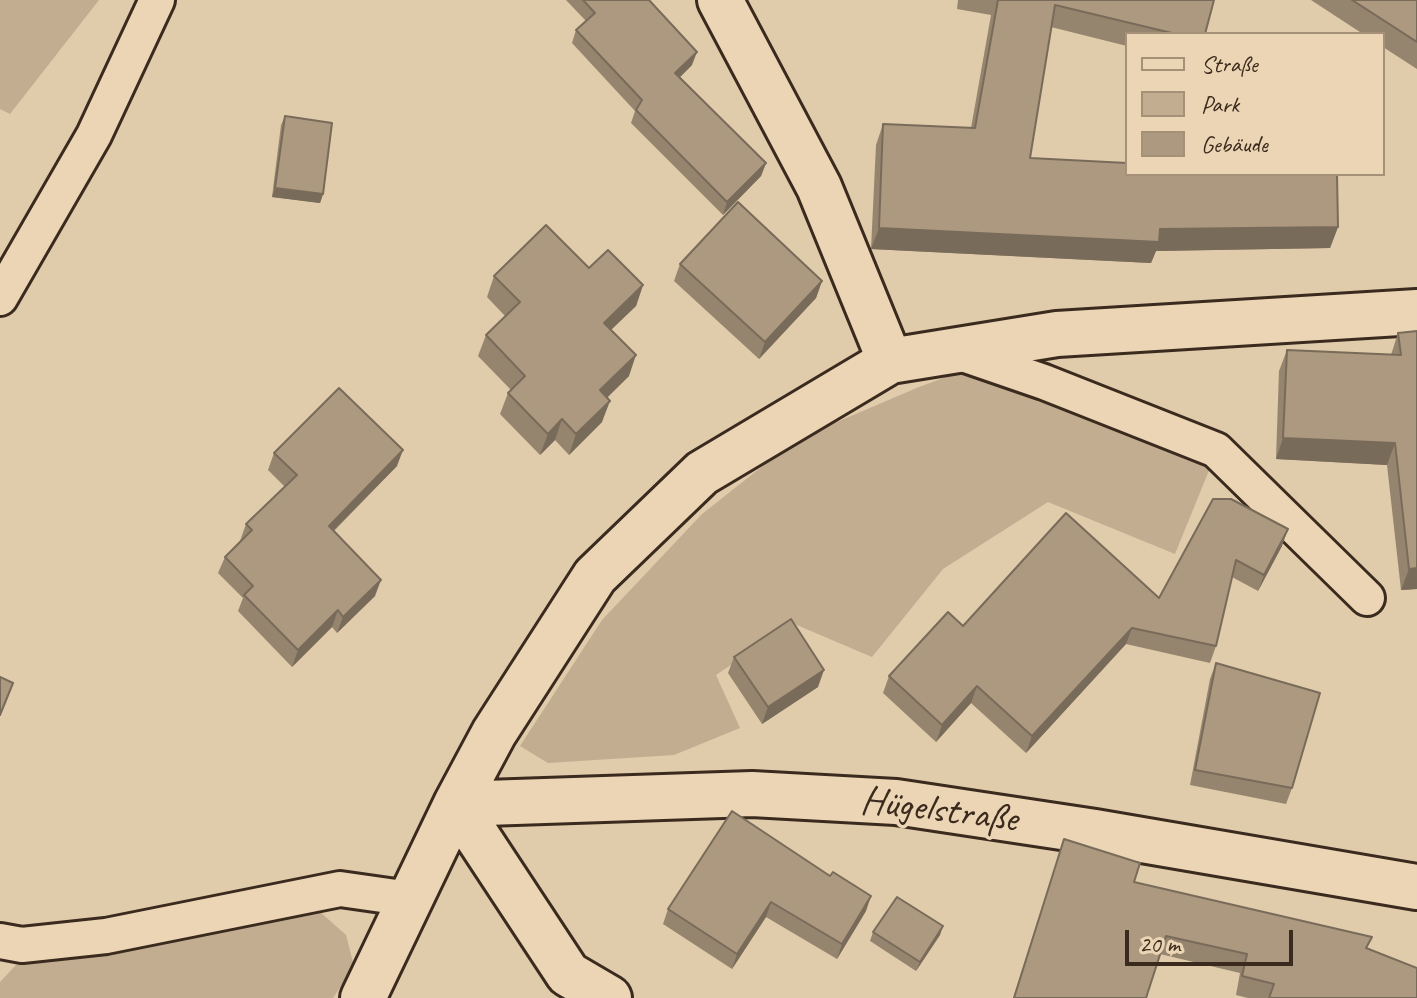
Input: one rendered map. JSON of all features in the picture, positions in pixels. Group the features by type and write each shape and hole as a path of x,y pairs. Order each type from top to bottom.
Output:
{"street":[{"path":"720,0 819,187 890,361"},
{"path":"363,998 456,804 494,733 595,576 702,473 890,361 1057,334 1417,312"},
{"name":"Hügelstraße","path":"456,804 752,794 896,802 1095,832 1417,887"},
{"path":"456,804 573,986 609,998"}],"lane":[{"path":"0,298 94,135 157,0"},
{"path":"952,350 1044,382 1216,450 1367,598"},
{"path":"0,941 22,945 106,936 340,889 410,899"}],"green space":[{"path":"0,0 99,0 10,114 0,109"},
{"path":"965,370 1210,468 1175,554 1048,502 943,569 872,657 792,623 716,675 740,728 674,755 548,763 520,746 602,620 702,514 797,439"},
{"path":"320,912 346,935 354,966 333,998 0,998 0,982 16,965"}],"building":[{"path":"583,0 649,0 697,52 675,73 766,163 727,202 636,110 642,100 576,30 595,13"},
{"path":"998,0 1214,0 1206,32 1168,32 1055,5 1030,158 1125,163 1125,176 1337,176 1338,227 1160,229 1159,242 879,228 883,124 975,128"},
{"path":"1352,0 1417,0 1417,42"},
{"path":"285,116 332,123 323,194 275,188"},
{"path":"738,202 822,281 765,342 680,264"},
{"path":"546,225 589,268 608,250 643,285 604,323 636,355 600,390 610,401 576,434 562,419 548,434 508,393 525,376 486,335 520,302 494,276"},
{"path":"1417,331 1417,568 1409,569 1395,443 1283,438 1287,350 1401,355 1398,333"},
{"path":"339,388 403,450 329,526 381,580 343,617 338,610 298,650 244,595 253,586 225,557 252,530 246,524 297,475 274,453"},
{"path":"1213,499 1231,499 1288,529 1264,575 1236,560 1216,646 1132,628 1032,736 977,686 942,725 889,676 948,612 963,626 1066,513 1159,598"},
{"path":"791,619 824,670 768,707 734,657"},
{"path":"1216,663 1320,693 1292,788 1195,770"},
{"path":"0,677 13,683 0,715"},
{"path":"732,811 830,876 833,872 871,896 842,944 771,902 737,954 668,909"},
{"path":"1064,839 1140,863 1134,882 1372,937 1366,948 1417,968 1417,998 1269,998 1274,984 1242,976 1247,954 1166,936 1146,998 1014,998"},
{"path":"897,897 943,926 920,962 873,932"}]}
